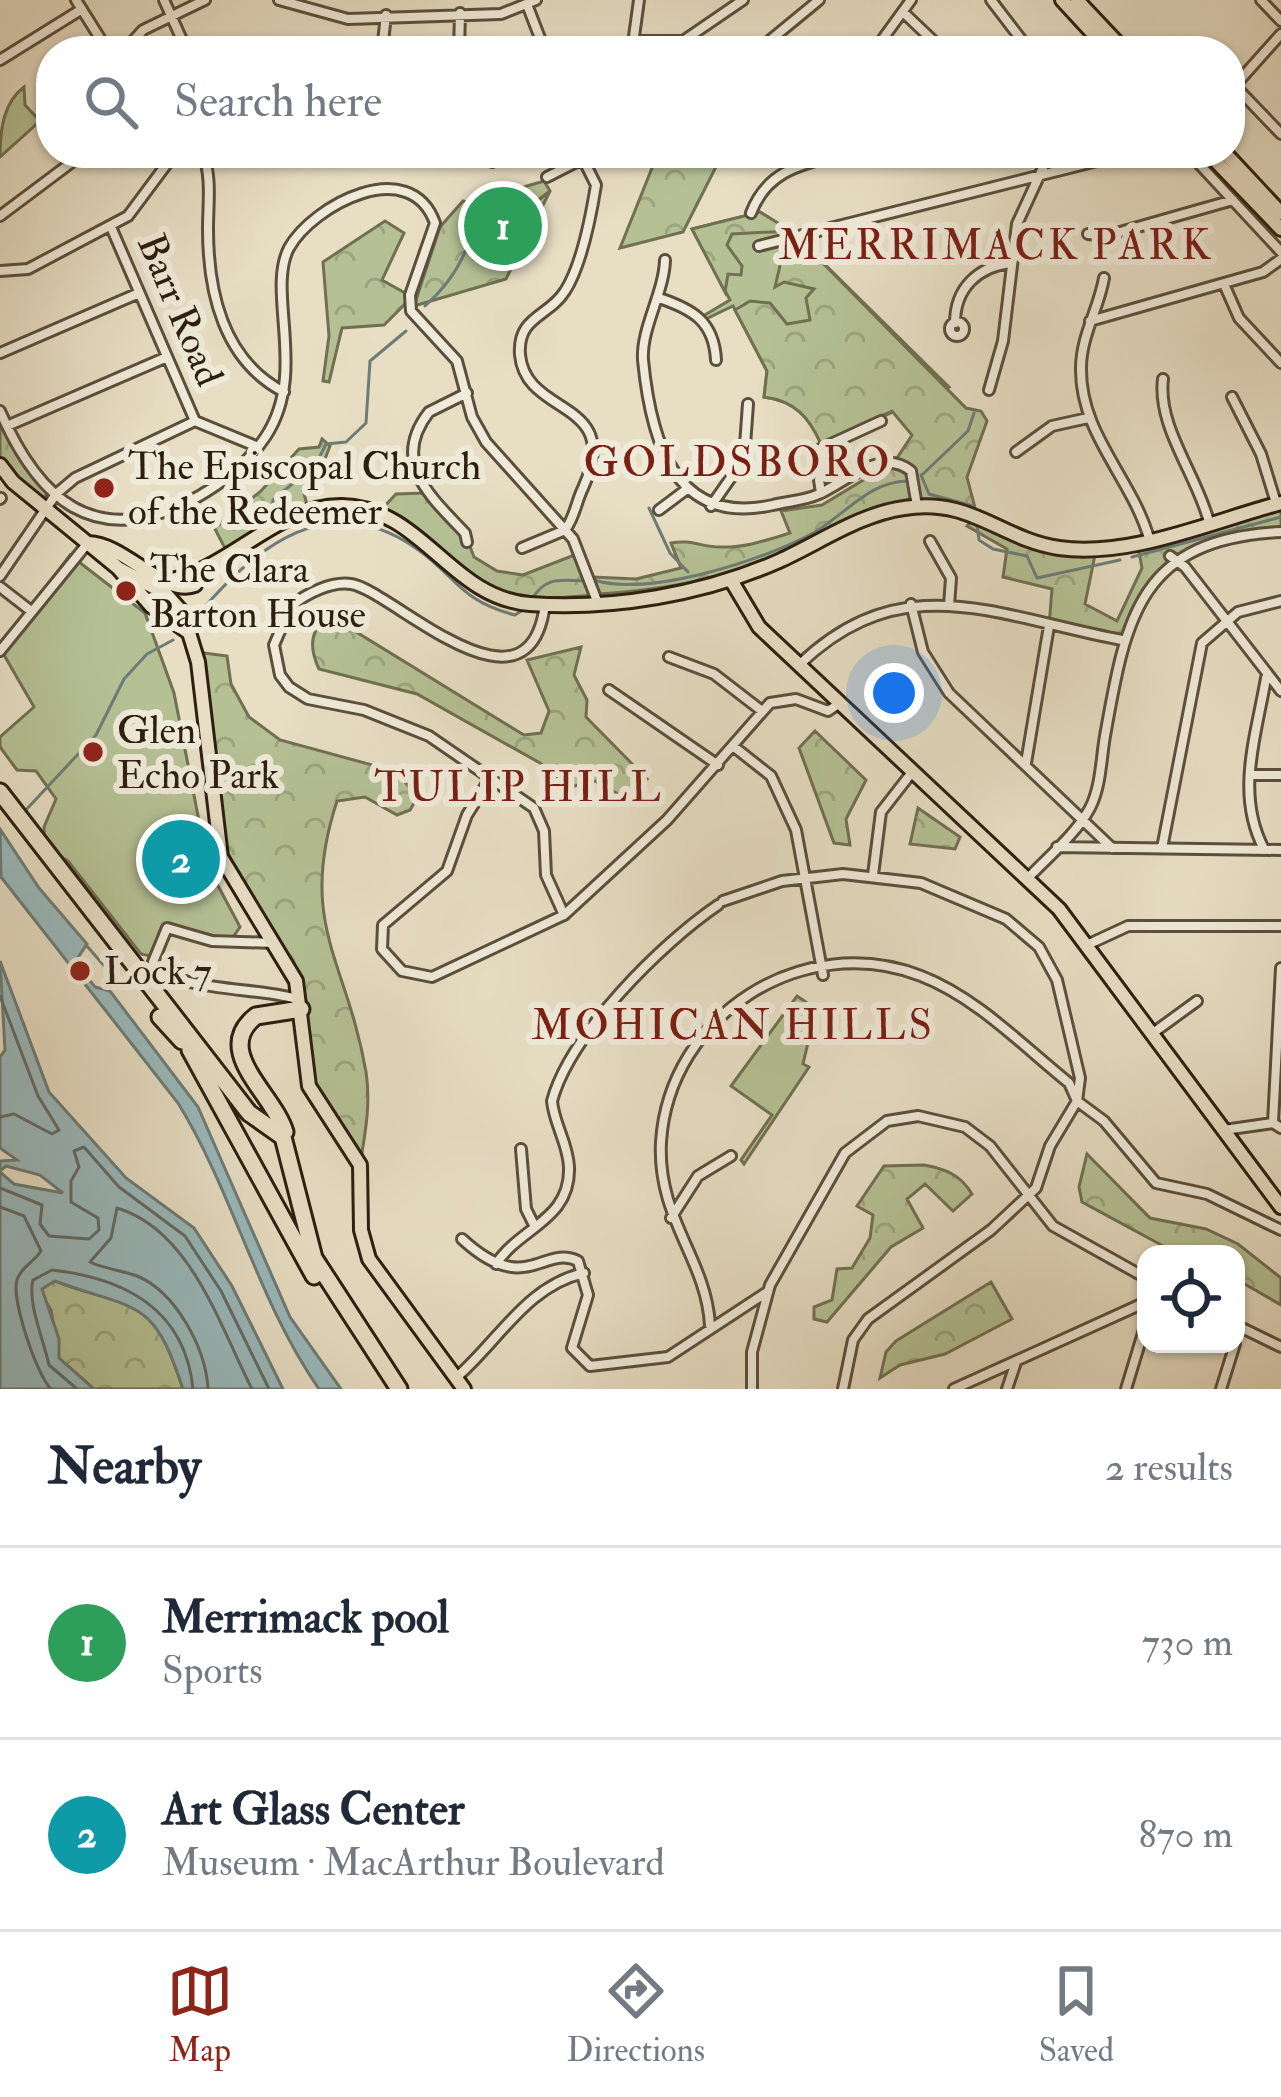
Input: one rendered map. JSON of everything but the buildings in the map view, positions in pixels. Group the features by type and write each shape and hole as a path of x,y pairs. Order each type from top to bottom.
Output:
{"highway":[{"path":"0,792 244,1106 275,1127 288,1147"},
{"path":"0,804 190,1051 278,1217 398,1389"},
{"path":"300,1005 262,1013 242,1030 241,1059 278,1114 297,1205 314,1258 398,1389"},
{"path":"160,1017 190,1051"},
{"path":"244,1106 263,1108 261,1089"},
{"path":"278,1217 293,1225 297,1205"}],"main road":[{"path":"1062,0 1095,36"},
{"path":"1077,0 1112,36"},
{"path":"1222,168 1281,229"},
{"path":"1239,168 1281,213"},
{"path":"1,468 118,568 142,599 193,638"},
{"path":"163,616 182,610 195,585 215,567 293,518 324,508 355,507 412,530 476,588 534,604 676,593 730,580 872,517 917,506 965,509 1057,548 1096,550 1279,504"},
{"path":"87,544 107,546 153,578 182,610 193,638 221,857 296,981 309,1086 360,1165 361,1230 369,1259 461,1383"},
{"path":"142,599 142,588 153,578 215,567"},
{"path":"169,583 215,567"},
{"path":"118,568 181,589 195,585"},
{"path":"730,580 759,627 1029,877 1087,945 1281,1208"}],"street":[{"path":"164,0 180,36"},
{"path":"135,36 205,0"},
{"path":"279,0 326,17 501,14 532,3 541,36"},
{"path":"635,36 640,0"},
{"path":"689,36 743,0"},
{"path":"775,36 819,0"},
{"path":"885,36 911,0"},
{"path":"991,0 1019,36"},
{"path":"1262,0 1281,21"},
{"path":"0,60 79,4 99,36"},
{"path":"903,12 928,36"},
{"path":"459,36 460,13"},
{"path":"384,36 386,16"},
{"path":"1245,75 1281,34"},
{"path":"1245,100 1281,134"},
{"path":"0,216 64,168"},
{"path":"0,271 28,269 111,227 135,210 164,168"},
{"path":"206,168 211,191 209,264 224,326 246,368 284,392"},
{"path":"547,177 563,168"},
{"path":"522,548 566,530 594,467 596,449 581,422 530,378 520,351 529,321 561,298 571,281 596,192 590,168"},
{"path":"751,213 769,181 796,168"},
{"path":"989,389 1003,341 1017,224 1044,168"},
{"path":"759,246 1074,168"},
{"path":"1090,321 1263,272 1281,255 1203,168"},
{"path":"0,411 27,464 56,494 98,519 142,521 212,489 258,447 284,392 288,340 282,273 289,248 307,227 381,185 400,189 434,217 434,238 413,286 410,308 457,361 486,442 566,530 597,601"},
{"path":"1088,234 1106,236 1233,200"},
{"name":"Barr Road","path":"111,227 195,421 258,447"},
{"path":"665,260 643,358 673,475 712,506 743,512 821,493 866,467 893,462 911,471 917,506"},
{"path":"956,322 956,308 974,277 989,266 1010,262"},
{"path":"1104,278 1081,366 1088,418 1139,508 1149,538"},
{"path":"1224,284 1239,318 1281,363"},
{"path":"0,353 139,292"},
{"path":"658,298 701,318 714,342 716,360"},
{"path":"7,427 167,357"},
{"path":"1162,379 1164,413 1194,474 1209,522"},
{"path":"467,393 429,412 412,439 411,454 419,483 465,532 467,542"},
{"path":"1232,397 1261,454 1279,504"},
{"path":"712,506 744,460 748,404"},
{"path":"1016,452 1052,426 1088,418"},
{"path":"0,576 56,494 94,466 195,421"},
{"path":"820,449 881,421"},
{"path":"812,435 826,466 819,480 821,493"},
{"path":"659,510 687,488"},
{"path":"1029,877 1082,818 1095,792 1122,640 1141,599 1174,559 1212,543 1281,532"},
{"path":"930,541 952,578 949,606"},
{"path":"0,651 87,544"},
{"path":"1174,559 1281,692"},
{"path":"534,604 534,637 517,650 497,655 440,639 369,590 344,583 301,599 276,633 280,675 299,695 404,724 491,777 540,817 546,875 564,915"},
{"path":"0,587 31,610"},
{"path":"1162,848 1194,659 1202,643 1225,621 1254,604 1281,601"},
{"path":"800,664 853,621 911,604 949,606 1122,640"},
{"path":"911,604 934,675 1112,848"},
{"path":"1025,765 1049,626"},
{"path":"668,657 714,674 762,711"},
{"path":"1264,849 1246,810 1266,678"},
{"path":"609,690 718,765"},
{"path":"491,777 461,829 447,871 391,915 381,930 382,949 402,971 432,977 564,915 718,765 762,711 785,698 828,711 840,704"},
{"path":"734,746 771,776 796,830 822,970"},
{"path":"873,875 881,812 914,771"},
{"path":"1250,775 1281,775"},
{"path":"1057,847 1281,850"},
{"path":"496,1264 508,1245 557,1210 568,1182 566,1145 553,1108 556,1088 654,953 720,903 807,878 873,875 962,897 1006,920 1040,946 1057,980 1080,1078 1077,1101 1050,1145 1029,1198 868,1319 853,1340 843,1389"},
{"path":"1087,945 1128,926 1281,926"},
{"path":"275,943 212,941 167,928 154,957 158,971 188,981 279,992 300,1005"},
{"path":"710,1325 706,1286 671,1218 661,1144 670,1094 690,1052 713,1023 752,991 822,970 878,965 951,990 1070,1083 1077,1101 1104,1120 1156,1183 1207,1194 1281,1230"},
{"path":"1224,1130 1277,1125 1281,968"},
{"path":"1153,1033 1197,1001"},
{"path":"752,1389 752,1352 768,1292 845,1153 886,1121 923,1116 965,1127 990,1146 1029,1198 1066,1234 1137,1273"},
{"path":"521,1148 526,1209 535,1227"},
{"path":"671,1218 698,1176 731,1156"},
{"path":"462,1240 496,1264 521,1270 568,1256 584,1274 588,1295 572,1348 582,1364 668,1357 710,1325 768,1292"},
{"path":"461,1383 541,1292 560,1279 584,1274"},
{"path":"954,1389 1137,1306"},
{"path":"1245,1329 1281,1347"},
{"path":"1126,1389 1137,1353"},
{"path":"1221,1389 1233,1353"},
{"path":"1007,1389 1016,1361"}],"green space":[{"path":"24,87 25,105 36,117 36,125 0,157 4,117"},
{"path":"652,168 715,168 683,232 620,248"},
{"path":"544,181 550,191 530,207 501,248 486,241 478,223 488,205 504,194"},
{"path":"550,191 506,279 414,306 440,227 463,201 470,203 462,219 471,211 481,213 484,237 501,248 530,207"},
{"path":"760,212 794,234 949,387 821,444 800,412 764,397 767,371 733,306 706,319 703,316 730,300 692,229"},
{"path":"760,212 791,231 732,234 727,245 742,266 741,275 728,274 725,292 692,229"},
{"path":"385,221 404,233 382,280 407,294 406,303 384,325 342,328 329,382 323,381 329,336 323,262"},
{"path":"801,241 966,408 981,411 987,421 967,477 975,508 945,501 886,506 728,573 673,586 599,594 594,577 636,579 681,568 671,543 738,546 790,533 781,511 822,505 870,476 888,472 912,435 892,411 821,444 800,412 764,397 767,371 735,310 750,301 770,303 787,324 810,320 806,298 814,289 784,282 775,287 785,244"},
{"path":"0,417 27,468 49,490 42,502 0,459"},
{"path":"322,439 330,446 321,469 303,490 308,508 228,554 205,510 193,514 192,509 205,504 220,524 261,491 299,449 319,447"},
{"path":"427,493 465,533 474,557 497,571 523,575 577,554 592,595 520,598 480,584 409,525 382,509 396,494"},
{"path":"1281,508 1281,532 1225,540 1185,560 1152,593 1122,640 1049,626 1052,589 1003,577 1007,549 967,526 977,514 1024,538 1096,550 1085,604 1117,621 1142,568 1137,542"},
{"name":"Glen Echo Park","path":"70,555 145,613 174,693 208,867 240,927 231,940 167,924 151,956 141,954 68,861 45,848 44,827 56,799 36,771 17,770 0,747 0,737 34,707 0,648"},
{"path":"325,620 348,627 524,735 541,733 549,711 527,660 581,647 574,675 587,700 586,717 647,779 620,795 595,781 570,787 540,763 417,694 319,669 313,643"},
{"path":"197,652 227,656 231,684 249,717 280,740 398,772 417,798 410,810 397,815 365,797 337,801 326,843 322,879 329,941 358,1033 367,1084 360,1165 309,1086 296,981 221,857"},
{"path":"815,731 866,780 846,819 850,845 834,843 799,748"},
{"path":"918,808 960,837 955,849 910,844"},
{"path":"797,996 816,1009 803,1064 809,1067 744,1164 741,1160 772,1115 731,1086"},
{"path":"1087,1154 1150,1218 1206,1229 1239,1245 1161,1245 1082,1202 1079,1187"},
{"path":"924,1165 951,1174 972,1194 953,1211 925,1184 907,1199 923,1228 891,1247 827,1322 814,1319 814,1307 832,1300 837,1269 852,1268 870,1238 873,1215 857,1206 884,1166"},
{"path":"1245,1250 1281,1278 1281,1305 1245,1284"},
{"path":"55,1281 123,1303 150,1320 172,1357 183,1389 94,1389 59,1358 42,1288"},
{"path":"991,1282 1012,1319 945,1354 900,1365 880,1378 886,1352 896,1341"}],"water":[{"path":"0,829 39,888 87,944 75,962 95,987 110,991 198,1107 290,1317 341,1389 319,1389 297,1355 178,1103 1,877"},
{"path":"0,961 49,1092 126,1178 194,1228 232,1286 283,1389 183,1389 162,1337 150,1321 123,1304 55,1281 42,1289 59,1339 59,1358 94,1389 0,1389 0,1172 14,1184 63,1193 40,1175 6,1166 0,1171 0,1161 17,1160 0,1148 0,1057 5,1050"}],"waterway":[{"path":"425,306 459,264 475,214"},
{"path":"271,521 273,500 316,464 326,444 346,442 366,423 370,361 406,331"},
{"path":"923,474 968,431 974,413"},
{"path":"921,475 929,494 973,506"},
{"path":"594,580 644,584 736,564 815,532 882,486 909,481"},
{"path":"649,508 670,553 688,572"},
{"path":"1132,557 1281,517"},
{"path":"197,616 270,547 325,524 354,523 385,531 417,549 482,603 515,615 526,608"},
{"path":"977,525 979,540 993,549 1027,556 1037,578 1120,560"},
{"path":"531,600 548,583 584,581"},
{"path":"24,812 96,735 124,679 147,654 173,640"},
{"path":"86,945 107,969 105,987"}],"place":[{"name":"Merrimack pool","path":"503,226"},
{"name":"The Episcopal Church of the Redeemer","path":"104,488"},
{"name":"The Clara Barton House","path":"126,591"},
{"name":"Glen Echo Park","path":"93,752"},
{"name":"Art Glass Center","path":"181,859"},
{"name":"Lock 7","path":"80,971"}],"district":[{"name":"MERRIMACK PARK","path":"996,246"},
{"name":"GOLDSBORO","path":"738,463"},
{"name":"TULIP HILL","path":"519,788"},
{"name":"MOHICAN HILLS","path":"733,1026"}]}
